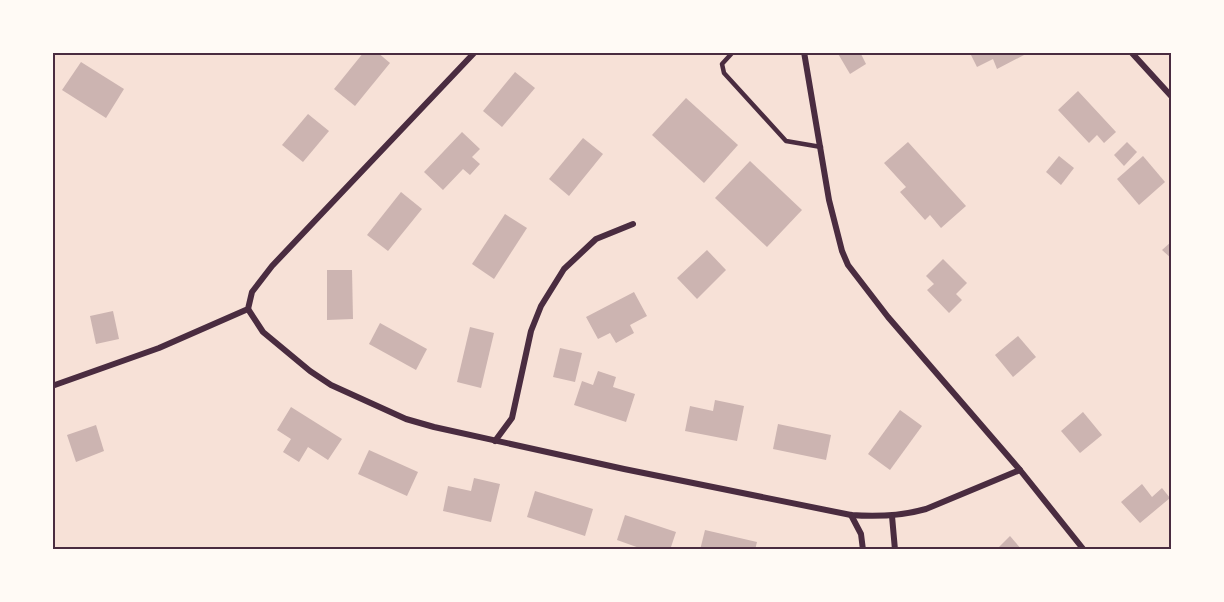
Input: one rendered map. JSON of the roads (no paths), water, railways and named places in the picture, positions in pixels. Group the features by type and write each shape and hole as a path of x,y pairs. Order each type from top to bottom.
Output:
{"street":[{"path":"475,52 272,266 252,292 248,309 263,332 310,371 331,385 406,419 495,441 851,515 892,516 926,508 1020,470"},
{"path":"804,52 830,200 842,251 848,265 888,317 1020,470 1084,549"},
{"path":"1131,52 1172,97"},
{"path":"495,441 512,418 531,331 541,306 564,269 596,239 633,224"},
{"path":"52,386 159,348 248,309"},
{"path":"851,515 861,534 863,549"},
{"path":"892,516 895,549"}],"lane":[{"path":"733,52 722,64 723,73 786,141 821,147"}]}
